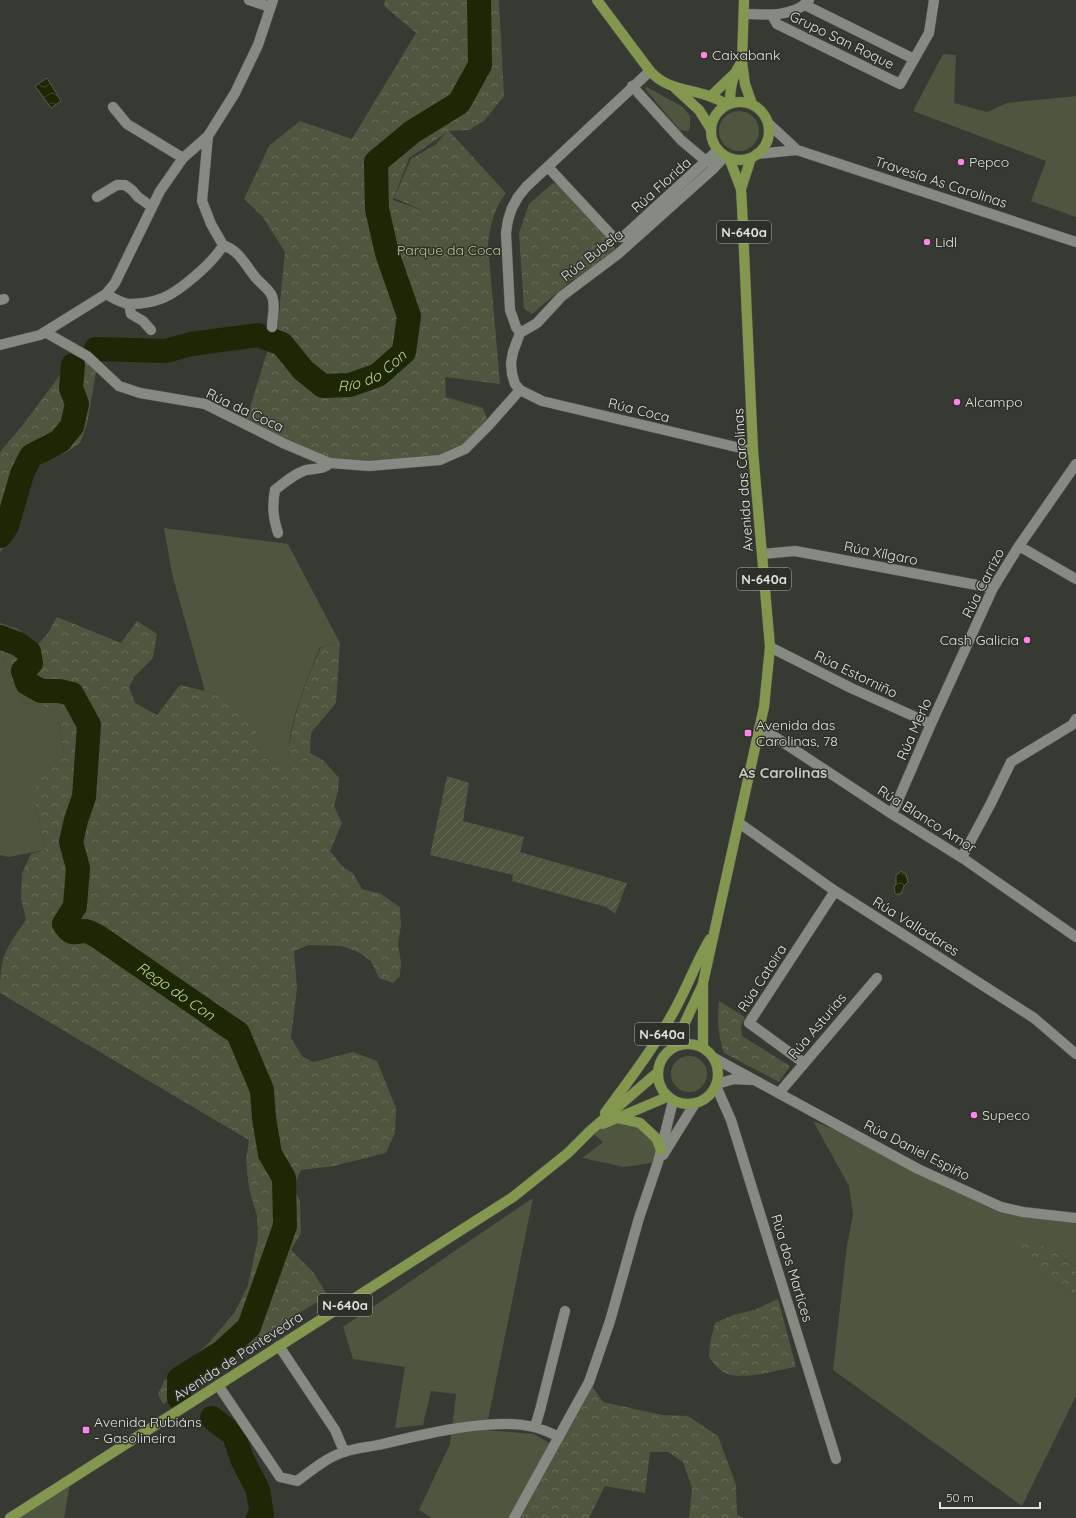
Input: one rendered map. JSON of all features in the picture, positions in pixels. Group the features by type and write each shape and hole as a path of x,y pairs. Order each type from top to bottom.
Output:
{"main road":[{"path":"597,0 650,71 658,79 673,87 695,106 711,129"},
{"path":"744,0 742,62 745,84 752,104"},
{"path":"710,96 735,73 742,62"},
{"path":"711,129 715,114 728,103 735,73"},
{"path":"673,87 710,96 728,103 745,102 752,104 759,108 769,124"},
{"name":"N-640a","path":"741,189 754,156 763,149 767,142 769,124"},
{"name":"N-640a","path":"711,129 712,139 724,155 741,189"},
{"path":"724,155 744,160 754,156"},
{"name":"Avenida das Carolinas","path":"715,930 764,707 770,647 754,451 741,189"},
{"name":"N-640a","path":"673,1048 703,983 715,930"},
{"name":"N-640a","path":"594,1128 658,1039 675,1010 700,956 715,930"},
{"name":"N-640a","path":"703,983 703,1048"},
{"name":"N-640a","path":"594,1128 658,1072 660,1062 673,1048 683,1044 694,1044 703,1048 714,1058"},
{"path":"658,1072 662,1090 670,1099 683,1104 694,1104 707,1099 717,1085 718,1071 714,1058"},
{"name":"N-640a","path":"594,1128 670,1099"},
{"path":"618,1118 640,1123 656,1138 661,1150"},
{"name":"Avenida de Pontevedra","path":"10,1518 513,1197 551,1168 594,1128"}],"street":[{"path":"0,346 40,335 106,294 115,284 160,191 183,158 208,136 238,86 258,45 271,4 249,0"},
{"name":"Grupo San Roque","path":"772,15 777,24 900,84 929,33 934,0"},
{"name":"Grupo San Roque","path":"744,14 772,15 799,9 807,2 914,59"},
{"path":"520,390 515,384 511,362 520,333 512,318 508,300 506,233 512,208 518,197 548,167 632,86 650,71"},
{"name":"Rúa Florida","path":"632,86 680,140 707,162"},
{"path":"113,107 127,124 183,158"},
{"path":"769,124 797,150"},
{"path":"208,136 202,201 211,224 223,245 240,256 256,278 272,295 274,301 272,327"},
{"path":"754,156 797,150"},
{"name":"Travesía As Carolinas","path":"797,150 1076,242"},
{"name":"Rúa Florida","path":"548,167 613,237 623,238 707,162 724,155"},
{"name":"Rúa Bubela","path":"520,333 537,323 562,296 618,254 707,174 724,155"},
{"path":"97,198 117,185 125,185 152,207"},
{"path":"106,294 128,304 149,302 163,298 191,279 219,253 223,245"},
{"path":"128,304 131,314 143,321 151,330"},
{"name":"Rúa da Coca","path":"45,332 87,356 118,386 140,393 205,404 285,444 330,463 369,466 440,460 465,449 520,390"},
{"name":"Rúa Coca","path":"520,390 542,401 754,451"},
{"name":"Rúa da Coca","path":"278,533 274,518 273,504 275,490 290,478 305,471 327,466 330,463"},
{"name":"Rúa Carrizo","path":"963,655 993,588 1019,546 1076,464"},
{"name":"Rúa Carrizo","path":"1019,546 1076,579"},
{"name":"Rúa Xílgaro","path":"762,554 795,551 993,588"},
{"name":"Rúa Estorniño","path":"770,647 851,688 931,724"},
{"name":"Rúa Merlo","path":"892,814 963,655"},
{"path":"962,857 990,806 1011,762 1072,725 1076,719"},
{"name":"Rúa Blanco Amor","path":"759,729 772,735 892,814 962,857 1076,937"},
{"name":"Rúa Valladares","path":"739,823 835,891 1034,1018 1076,1054"},
{"name":"Rúa Catoira","path":"804,1063 749,1023 835,891"},
{"name":"Rúa Asturias","path":"779,1093 877,978"},
{"name":"Rúa Daniel Espiño","path":"714,1058 918,1169 1001,1207 1023,1212 1076,1218"},
{"name":"Rúa Daniel Espiño","path":"717,1085 734,1079 755,1080"},
{"name":"Rúa dos Martices","path":"717,1085 731,1120 836,1459"},
{"path":"514,1518 589,1382 610,1321 639,1218 658,1162 670,1099"},
{"path":"658,1162 694,1104"},
{"path":"535,1427 564,1311"},
{"path":"279,1346 335,1430 344,1451"},
{"path":"218,1386 280,1477 297,1481 344,1451 382,1444 412,1436 472,1426 501,1424 535,1427 559,1437"}],"green space":[{"name":"Parque da Coca","path":"385,0 499,0 504,96 484,121 469,130 449,131 506,193 498,205 493,218 488,245 500,384 445,377 446,397 483,408 489,425 465,449 440,460 330,463 245,424 279,313 285,252 262,216 244,199 269,146 300,121 352,139 416,33 384,6","holes":["446,133 435,145 411,159 394,198 422,210 393,200 409,158"]},
{"path":"943,54 956,55 954,103 987,112 1007,103 1076,96 1076,217 1031,201 1046,161 913,111"},
{"path":"647,87 683,107 690,116 690,129 688,131 680,130 645,89"},
{"path":"743,111 750,114 756,120 759,131 758,139 750,148 743,151 735,151 728,148 720,139 719,127 722,120 731,112"},
{"path":"553,183 559,185 616,249 582,277 572,280 532,314 524,308 519,233 529,204"},
{"path":"78,351 97,366 87,424 80,443 67,452 51,458 38,467 25,493 13,532 0,553 0,452 22,426"},
{"path":"164,528 288,544 340,643 320,647 299,702 290,736 288,761 277,764 263,757 222,695 205,691 172,574"},
{"path":"57,617 121,643 137,621 157,634 153,658 134,677 129,687 135,703 157,715 180,685 222,695 251,713 263,757 277,764 288,761 289,746 299,703 321,647 340,643 336,703 311,733 310,753 323,760 339,778 338,791 334,806 342,823 330,851 343,867 353,873 362,889 381,894 400,907 401,925 398,944 401,962 400,976 393,983 379,978 371,961 358,952 341,946 309,945 294,951 297,988 291,1038 302,1056 313,1062 353,1052 377,1061 396,1108 395,1133 386,1153 334,1166 301,1170 293,1187 300,1201 301,1233 291,1250 313,1272 328,1296 307,1308 163,1404 158,1394 164,1381 207,1345 235,1312 248,1285 258,1239 257,1216 249,1188 246,1160 249,1140 0,993 1,970 5,954 26,920 21,898 22,873 31,854 45,850 35,801 37,778 52,757 64,754 57,713 42,705 24,702 11,681 4,659 0,655 0,623 18,629 37,646 48,633"},
{"path":"0,655 4,659 11,681 24,702 42,705 57,713 64,754 35,801 45,850 9,857 0,855"},
{"path":"447,776 469,783 463,821 524,837 520,852 627,883 615,914 606,907 512,881 513,875 430,855"},
{"path":"719,1001 745,1017 741,1026 742,1036 790,1066 779,1082 724,1053 718,1027"},
{"path":"692,1056 702,1061 706,1067 706,1081 702,1087 696,1091 686,1092 676,1087 672,1081 671,1071 676,1061 682,1057"},
{"path":"618,1118 640,1123 656,1138 658,1162 624,1167 582,1158 603,1142 590,1131"},
{"path":"813,1121 880,1148 1001,1207 1076,1218 1076,1267 1056,1252 1016,1248 1043,1275 1076,1295 1076,1396 1022,1506 833,1370 847,1245 853,1215 849,1186"},
{"path":"533,1198 486,1430 534,1434 554,1446 514,1518 432,1518 419,1510 450,1444 456,1394 431,1391 423,1425 395,1428 405,1367 353,1359 343,1327"},
{"path":"1030,1240 1056,1252 1076,1267 1076,1295 1043,1275 1015,1248"},
{"path":"778,1299 796,1367 741,1376 725,1373 716,1366 709,1357 710,1343 715,1323 733,1315 754,1310"},
{"path":"589,1382 603,1402 662,1415 688,1416 718,1436 736,1485 737,1515 744,1518 689,1518 692,1488 683,1462 668,1452 650,1452 645,1493 605,1486 589,1518 514,1518"},
{"path":"71,1479 64,1518 15,1518"}],"water":[{"path":"47,78 61,101 51,108 35,86"},
{"path":"901,871 906,874 908,882 904,886 901,894 898,895 895,893 894,887 896,884 896,875"}],"waterway":[{"name":"Río do Con","path":"96,349 166,351 191,344 258,335 282,344 303,370 323,386 350,385 378,375 404,352 409,316 387,253 377,209 376,162 412,132 459,103 480,65 479,0"},
{"name":"Río do Con","path":"0,536 7,526 22,474 31,456 60,441 72,426 77,404 71,388 73,365"},
{"name":"Rego do Con","path":"0,637 18,644 29,652 31,663 23,671 27,683 41,691 59,691 72,694 89,725 84,797 76,820 71,842 78,868 75,906 64,924 71,932 87,931 97,936 238,1033 262,1090 264,1118 270,1154 284,1178 285,1226 249,1327 222,1352 179,1379 179,1398"},
{"name":"Rego do Con","path":"212,1418 234,1435 242,1459 258,1490 262,1515 258,1518"}],"place":[{"name":"Caixabank","path":"704,55"},
{"name":"Pepco","path":"961,162"},
{"name":"Lidl","path":"927,242"},
{"name":"Alcampo","path":"957,402"},
{"name":"Cash Galicia","path":"1027,640"},
{"name":"Avenida das Carolinas, 78","path":"748,733"},
{"name":"Supeco","path":"974,1115"},
{"name":"Avenida Rubiáns - Gasolineira","path":"86,1430"}],"district":[{"name":"As Carolinas","path":"783,772"}]}
